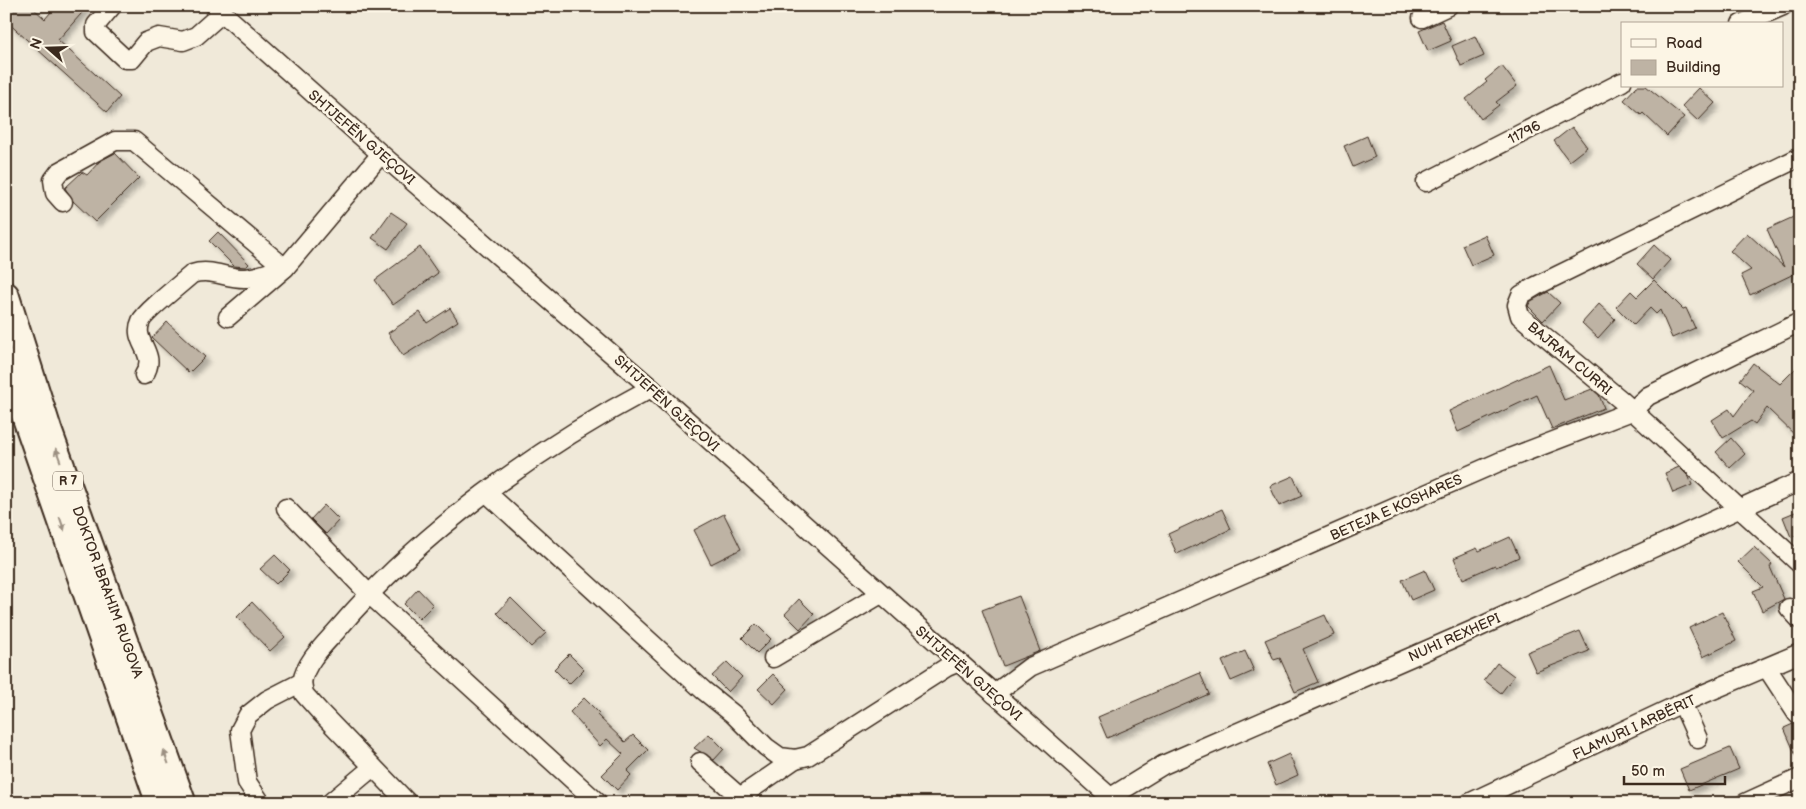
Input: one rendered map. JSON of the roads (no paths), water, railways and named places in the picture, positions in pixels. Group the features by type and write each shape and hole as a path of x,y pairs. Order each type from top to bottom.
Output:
{"highway":[{"name":"DOKTOR IBRAHIM RUGOVA","path":"6,295 49,431 183,803"},
{"name":"DOKTOR IBRAHIM RUGOVA","path":"6,362 159,803"}],"street":[{"path":"112,6 96,25 96,32 125,59 132,59 146,42 159,37 184,41 196,36 218,9"},
{"path":"1422,18 1448,6"},
{"path":"1746,22 1783,6"},
{"name":"SHTJEFËN GJEÇOVI","path":"218,9 381,154 651,388 1114,800"},
{"name":"11796","path":"1426,182 1621,83"},
{"path":"63,202 55,193 53,180 59,172 115,141 134,141 285,268"},
{"path":"228,318 285,268 381,154"},
{"name":"BAJRAM CURRI","path":"1800,157 1521,295 1517,305 1520,316 1632,411 1800,564"},
{"path":"144,375 150,367 150,359 138,332 141,320 192,274 202,271 216,272 229,277 247,278 285,268"},
{"name":"BETEJA E KOSHARES","path":"994,694 1030,667 1499,462 1632,411 1648,396 1800,322"},
{"path":"408,803 304,694 302,682 304,674 314,657 368,593 395,566 487,493 552,446 608,411 651,388"},
{"name":"NUHI REXHEPI","path":"1114,800 1163,765 1740,510 1800,481"},
{"path":"487,493 703,690 733,714 766,747 780,757 795,760"},
{"path":"286,508 368,593 598,803"},
{"path":"773,658 881,594"},
{"name":"FLAMURI I ARBËRIT","path":"1469,803 1682,703 1800,653"},
{"path":"700,762 744,800 795,760 808,756 826,746 908,692 959,662"},
{"path":"1766,668 1797,714"},
{"path":"261,803 247,782 240,730 248,715 267,700 302,682"},
{"path":"1682,703 1698,739"},
{"path":"330,803 373,767"},
{"path":"1745,803 1800,778"}]}
